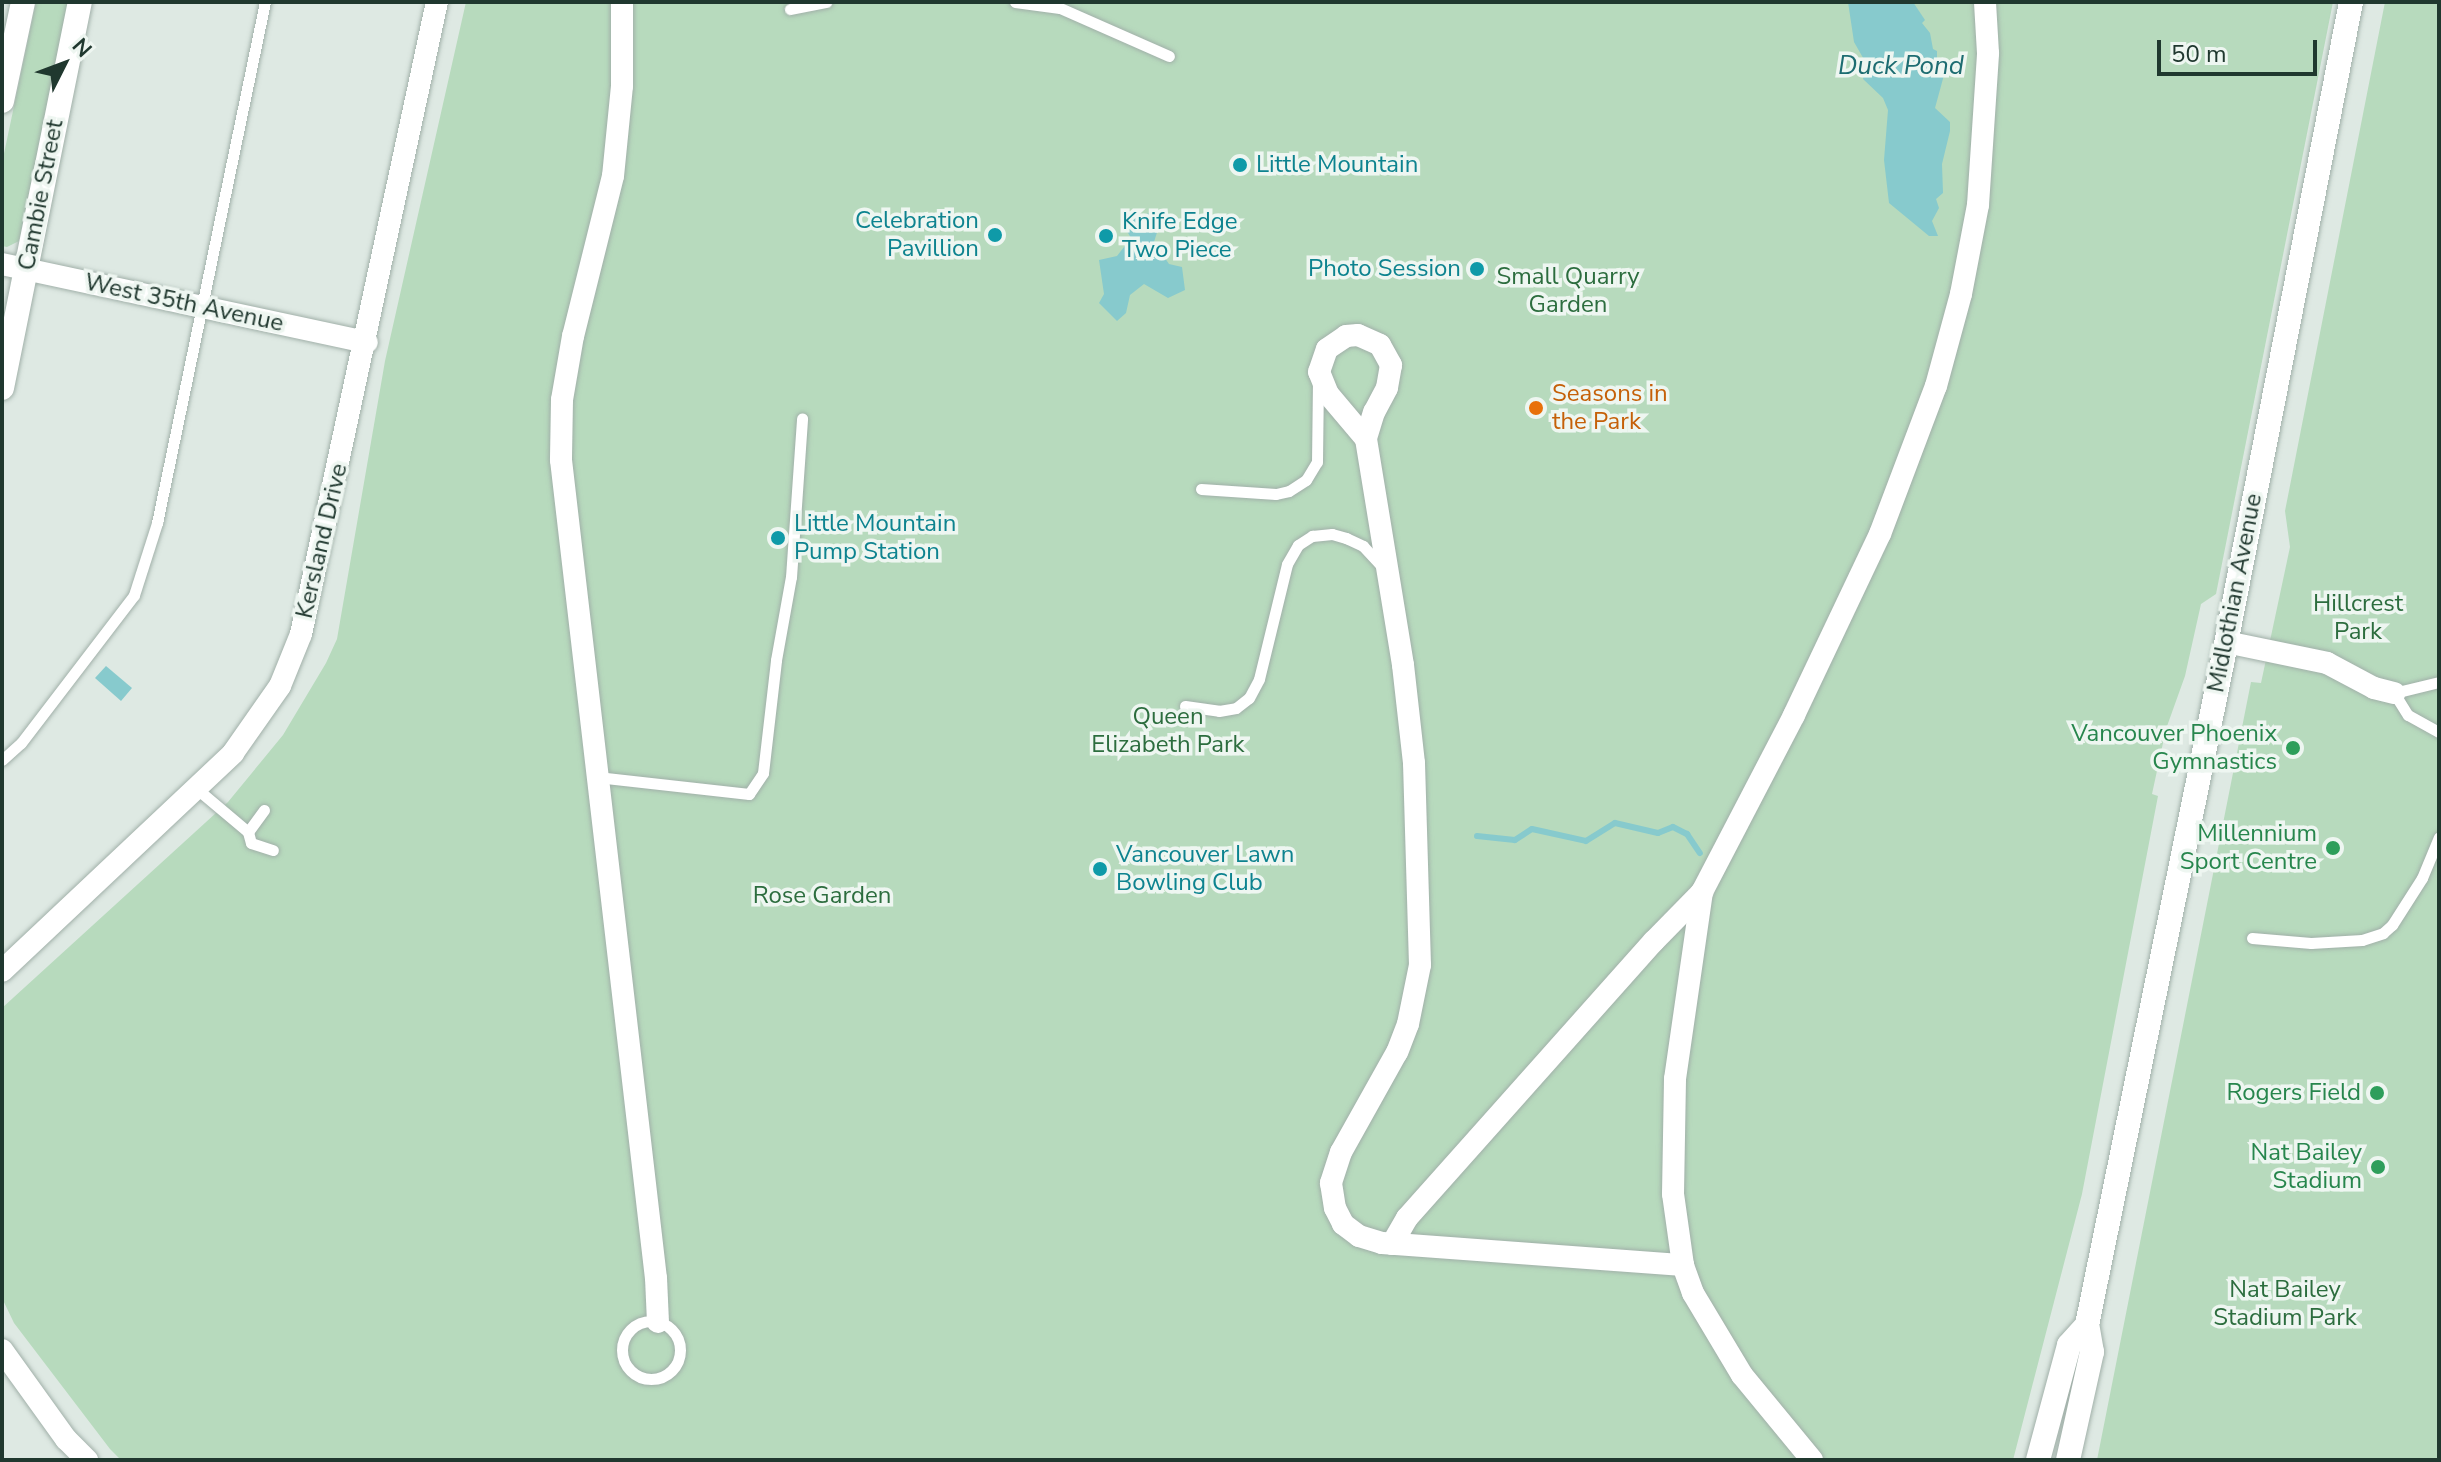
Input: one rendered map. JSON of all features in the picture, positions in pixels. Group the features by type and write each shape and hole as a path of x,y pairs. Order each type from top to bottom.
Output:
{"street":[{"path":"2,101 23,2"},
{"name":"Cambie Street","path":"2,388 14,267 80,2"},
{"name":"Kersland Drive","path":"2,971 233,753 280,686 301,634 367,342 437,2"},
{"path":"622,2 622,86 613,176 573,336 562,400 561,460 656,1278 658,1322"},
{"path":"1392,1244 1407,1218 1654,941 1702,892 1800,703 1880,534 1936,386 1961,294 1978,205 1988,53 1985,2"},
{"name":"Midlothian Avenue","path":"2068,1460 2092,1352 2087,1325 2226,642 2351,2"},
{"name":"West 35th Avenue","path":"14,267 367,342"},
{"path":"1366,439 1391,377 1387,354 1370,338 1346,336 1327,349 1319,372 1328,394 1366,439 1403,665 1414,763 1420,965 1408,1024 1397,1052 1341,1152 1331,1183 1335,1208 1343,1224 1359,1236 1392,1244 1683,1265"},
{"path":"2226,642 2327,663 2374,688 2394,693"},
{"path":"1702,892 1675,1079 1673,1194 1683,1265 1693,1293 1742,1375 1812,1460"},
{"name":"Midlothian Avenue","path":"2038,1460 2069,1345 2087,1325"},
{"path":"2,1350 66,1439 87,1460"}],"lane":[{"path":"2,760 21,743 134,595 157,523 265,2"},
{"path":"790,9 826,2"},
{"path":"1015,2 1060,8 1169,56"},
{"path":"1201,489 1276,494 1289,491 1306,480 1317,462 1315,403 1319,372"},
{"path":"597,777 749,794 763,773 776,660 791,577 802,418"},
{"path":"1185,706 1219,711 1236,708 1249,698 1259,679 1287,564 1298,545 1312,536 1346,538 1363,546 1388,573"},
{"path":"2439,682 2394,693 2408,715 2439,732"},
{"path":"197,789 248,832 251,843 273,850"},
{"path":"248,832 264,810"},
{"path":"2252,938 2311,943 2362,940 2383,933 2392,925 2422,878 2439,837"},
{"path":"658,1322 675,1334 680,1355 668,1373 647,1379 628,1367 623,1344 635,1326 658,1322"}],"green space":[{"path":"36,2 69,2 19,241 7,247 2,246 2,163"},
{"name":"Queen Elizabeth Park","path":"466,2 2333,2 2216,594 2201,604 2185,676 2166,729 2152,794 2158,796 2082,1194 2013,1460 121,1460 14,1323 2,1298 2,1008 228,802 283,735 326,663 337,639 385,361"},
{"name":"Nat Bailey Stadium Park","path":"2385,2 2439,2 2439,1460 2097,1460 2251,682 2261,683 2290,547 2285,511"}],"water":[{"name":"Duck Pond","path":"1848,2 1913,2 1925,20 1922,23 1930,33 1933,49 1937,51 1937,65 1944,75 1935,108 1950,122 1942,164 1943,193 1936,199 1939,208 1932,221 1938,236 1929,236 1889,203 1884,160 1888,110 1883,98 1863,79 1866,63 1854,42"},
{"path":"1153,213 1159,226 1154,242 1169,264 1182,267 1185,290 1168,298 1144,284 1130,295 1126,313 1117,321 1099,303 1104,294 1099,260 1117,256 1131,238 1121,221 1123,217"},
{"path":"106,666 132,688 121,701 95,678"}],"waterway":[{"path":"1477,836 1515,840 1532,829 1586,841 1615,823 1658,833 1673,827 1687,834 1700,853"}],"place":[{"name":"Little Mountain","path":"1240,165"},
{"name":"Celebration Pavillion","path":"995,235"},
{"name":"Knife Edge Two Piece","path":"1106,236"},
{"name":"Photo Session","path":"1477,269"},
{"name":"Seasons in the Park","path":"1536,408"},
{"name":"Little Mountain Pump Station","path":"778,538"},
{"name":"Vancouver Phoenix Gymnastics","path":"2293,748"},
{"name":"Millennium Sport Centre","path":"2333,848"},
{"name":"Vancouver Lawn Bowling Club","path":"1100,869"},
{"name":"Rogers Field","path":"2377,1093"},
{"name":"Nat Bailey Stadium","path":"2378,1167"}],"park label":[{"name":"Small Quarry Garden","path":"1568,291"},
{"name":"Hillcrest Park","path":"2358,618"},
{"name":"Rose Garden","path":"822,896"}]}
